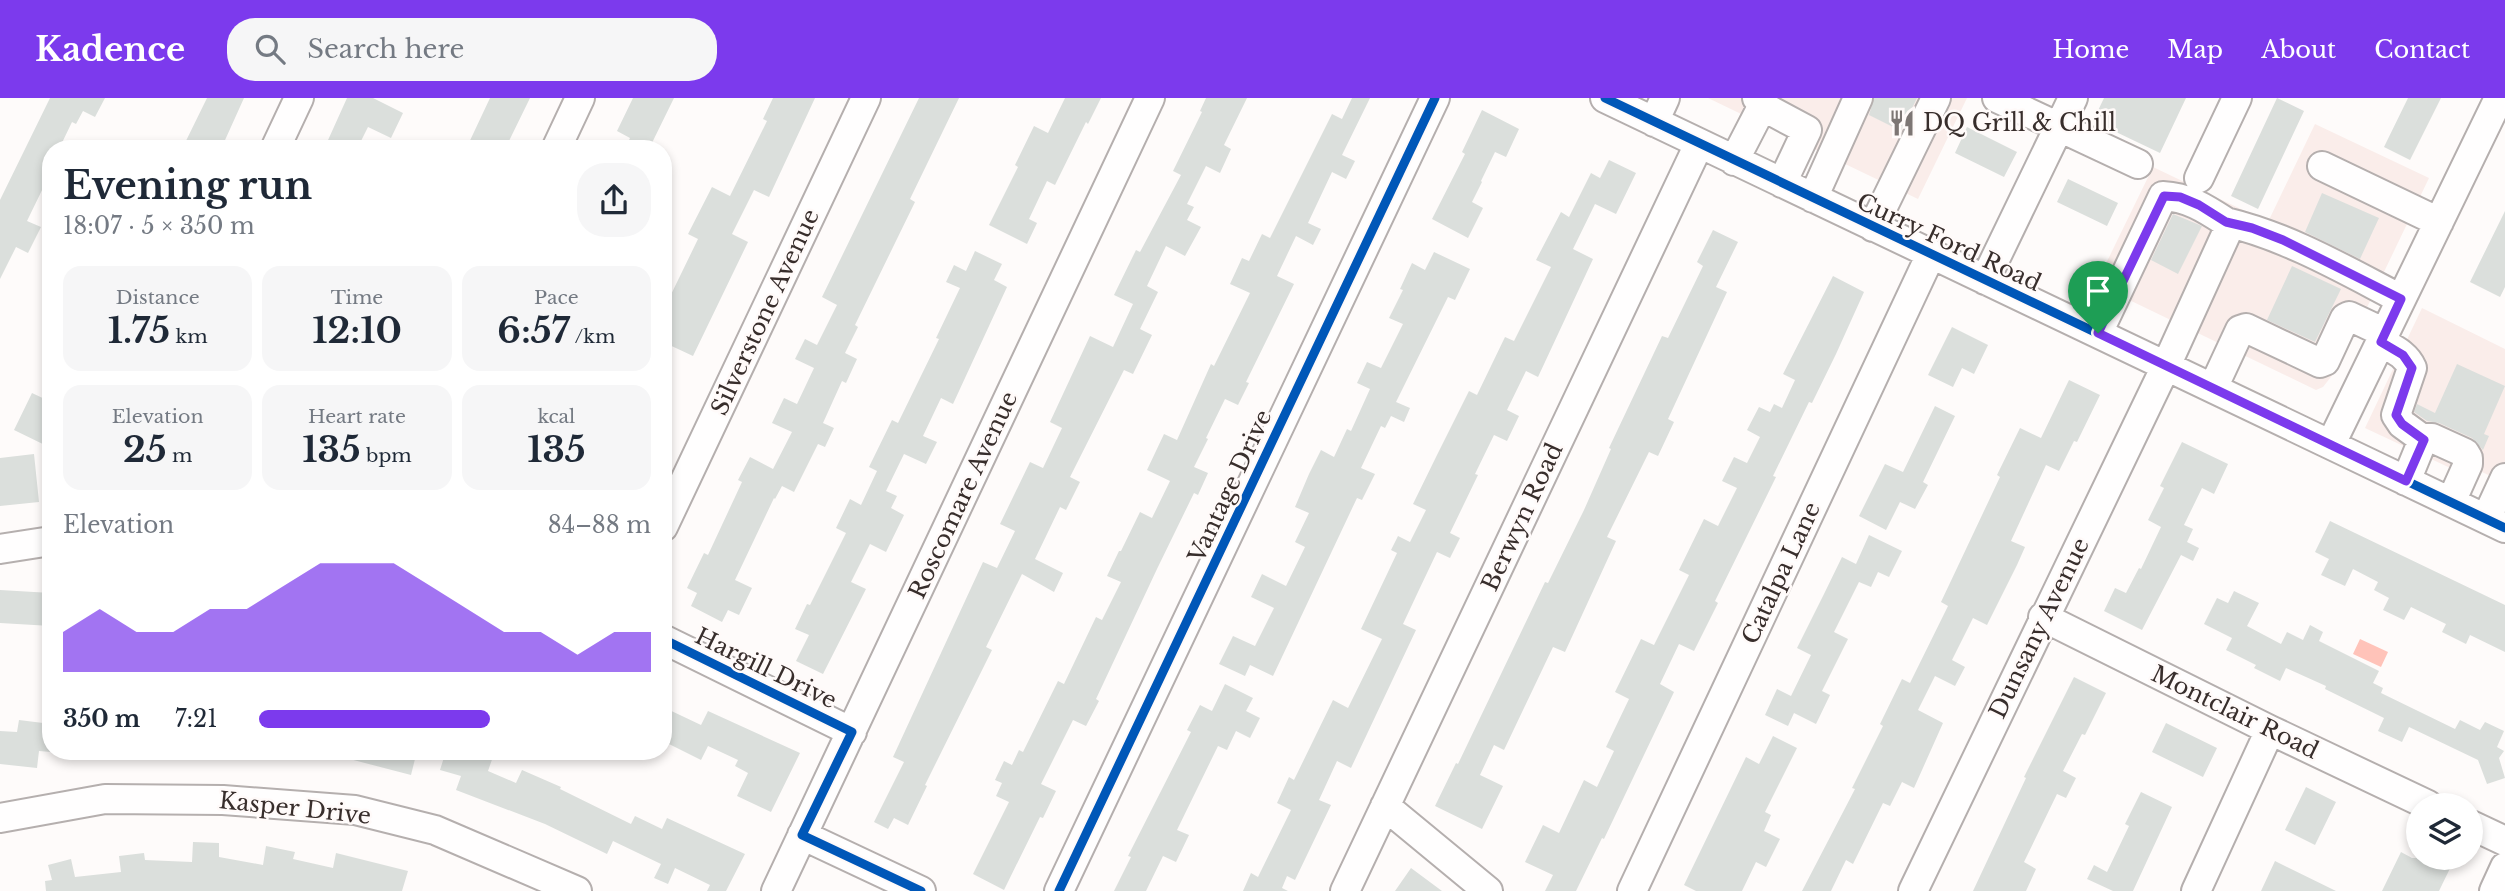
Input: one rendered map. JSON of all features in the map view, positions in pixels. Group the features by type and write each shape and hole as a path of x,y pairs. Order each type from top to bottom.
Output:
{"street":[{"path":"279,140 299,98"},
{"path":"560,140 580,98"},
{"name":"Silverstone Avenue","path":"672,508 866,98"},
{"name":"Roscomare Avenue","path":"776,891 1150,98"},
{"name":"Vantage Drive","path":"1059,891 1435,98"},
{"name":"Curry Ford Road","path":"1605,98 1660,110 1699,144 2495,524"},
{"path":"1813,198 1858,98"},
{"path":"1873,227 1936,98"},
{"path":"1997,98 2138,164"},
{"path":"1985,280 2073,98"},
{"path":"2199,178 2236,98"},
{"path":"2331,444 2499,98"},
{"path":"1734,160 1760,102 1807,130 1782,183"},
{"name":"Berwyn Road","path":"1345,891 1699,144"},
{"path":"2322,166 2439,222"},
{"path":"2098,333 2164,196 2180,197 2226,222 2252,228 2283,240 2401,299"},
{"name":"Dunsany Avenue","path":"1913,891 2166,366 2228,230 2226,222"},
{"name":"Catalpa Lane","path":"1632,891 1931,254"},
{"path":"2213,388 2240,330 2246,328 2320,363 2325,360 2345,318 2349,316 2383,337 2411,364 2396,415 2402,424 2424,440 2432,439 2465,453 2468,458 2468,464 2451,502"},
{"path":"2406,481 2424,440"},
{"path":"2495,524 2505,478"},
{"path":"0,549 42,542"},
{"name":"Montclair Road","path":"2043,617 2406,795"},
{"name":"Hargill Drive","path":"672,643 852,732"},
{"path":"2196,891 2270,730"},
{"name":"Kasper Drive","path":"0,818 105,799 223,800 355,810 435,830 577,891"},
{"path":"1385,806 1488,891"},
{"path":"2483,831 2505,841"},
{"path":"802,835 921,891"},
{"path":"2494,891 2505,867"}],"shaded area":[{"path":"1708,98 1967,98 1918,199"},
{"path":"2315,124 2429,178 2338,368 2323,387 2316,390 2096,284 2153,167 2268,222"},
{"path":"2422,308 2505,349 2505,483 2482,472 2478,481 2365,428"},
{"path":"2360,639 2388,652 2381,667 2353,654"}],"building":[{"path":"50,98 105,98 95,117 83,111 76,124 72,122 63,140 42,140 42,190 27,221 41,227 28,253 16,247 0,279 0,200"},
{"path":"207,98 244,98 225,140 186,140"},
{"path":"347,98 373,98 403,113 391,138 368,127 362,140 328,140"},
{"path":"490,98 530,98 509,140 470,140"},
{"path":"633,98 674,98 653,140 629,140 630,138 617,131"},
{"path":"773,98 815,98 769,197 754,190 732,234 748,242 693,356 672,346 672,292 698,239 688,234 712,187 730,196 767,121 763,119"},
{"path":"919,98 959,98 910,199 915,202 855,325 858,327 845,353 857,359 846,383 842,381 823,423 834,428 825,447 818,444 794,492 782,486 774,498 735,580 752,588 739,615 728,610 722,622 691,606 697,593 687,588 704,553 708,555 742,482 738,480 750,457 773,469 792,432 772,423 784,398 797,404 814,368 795,359 805,339 817,345 837,305 822,297"},
{"path":"1065,98 1101,98 1055,185 1047,181 1029,219 1037,223 1027,244 989,225 1018,167 1015,165 1034,126 1048,133"},
{"path":"1206,98 1247,98 1224,145 1231,149 1220,173 1206,166 1187,204 1194,207 1187,220 1201,227 1185,256 1166,246 1147,286 1158,292 1140,329 1152,335 1133,374 1124,370 1070,477 1080,482 1066,510 1060,507 1035,559 1063,573 1054,592 1022,574 986,647 992,650 908,825 894,818 888,829 874,822 904,762 893,757 983,562 997,568 1015,531 1000,524 1030,462 1043,468 1062,428 1050,422 1090,336 1113,347 1133,304 1114,295 1136,250 1140,252 1181,175 1173,171 1202,112 1200,111"},
{"path":"1352,98 1370,98 1342,155 1355,161 1346,179 1332,172 1308,223 1321,229 1313,245 1296,236 1277,276 1294,284 1246,382 1249,383 1238,405 1225,399 1206,438 1208,439 1194,467 1208,473 1198,495 1194,493 1157,569 1086,726 1073,720 1041,784 1056,791 1004,890 973,874 1009,802 996,796 1002,783 995,780 1004,761 1012,765 1019,750 1023,752 1058,681 1064,684 1096,617 1102,620 1121,582 1107,576 1119,551 1140,512 1152,518 1170,481 1147,470 1164,434 1177,440 1211,364 1214,366 1250,293 1230,284 1242,258 1249,261 1262,234 1270,238 1332,114 1342,119"},
{"name":"DQ Grill & Chill","path":"1874,98 1917,98 1901,131 1869,115"},
{"path":"2104,98 2186,98 2160,153 2093,121"},
{"path":"2277,98 2304,111 2258,209 2231,196"},
{"path":"2408,98 2441,98 2410,160 2384,147"},
{"path":"1482,110 1519,129 1506,157 1495,152 1481,181 1472,202 1483,208 1468,238 1432,219 1465,154 1462,152"},
{"path":"1967,127 2017,152 2004,177 1955,153"},
{"path":"1609,160 1636,173 1616,214 1595,204 1573,249 1593,259 1538,377 1526,371 1507,410 1519,416 1507,441 1494,435 1475,474 1478,475 1450,533 1460,538 1450,558 1437,552 1403,624 1416,630 1351,768 1337,761 1319,800 1331,805 1295,880 1287,876 1282,888 1288,891 1243,891 1251,873 1258,877 1291,810 1277,803 1289,777 1294,780 1333,700 1348,708 1382,639 1361,629 1397,553 1391,550 1398,536 1410,542 1426,510 1413,504 1469,391 1477,395 1505,337 1514,341 1551,267 1536,260 1561,212 1569,217 1591,173 1600,178"},
{"path":"2068,179 2118,203 2107,226 2057,202"},
{"path":"2322,193 2379,218 2360,259 2305,232"},
{"path":"2505,211 2505,287 2500,297 2470,282"},
{"path":"2173,214 2202,226 2178,274 2151,260"},
{"path":"1713,230 1738,242 1716,287 1727,292 1668,419 1674,422 1658,456 1649,452 1607,537 1616,541 1565,652 1553,647 1504,750 1494,745 1480,775 1503,786 1482,829 1435,806 1456,763 1458,764 1545,582 1548,583 1584,510 1611,449 1609,448 1662,336 1668,338 1703,266 1697,262"},
{"path":"975,251 1002,264 994,280 1007,287 953,404 941,398 923,436 937,442 926,464 904,454 886,491 897,496 891,508 904,515 886,552 870,544 851,582 866,589 823,674 796,661 809,635 795,629 846,533 836,528 850,499 861,505 877,471 869,467 892,420 898,423 939,339 936,338 960,288 946,282 954,265 966,271"},
{"path":"1434,252 1470,269 1455,300 1448,297 1396,402 1410,408 1404,422 1391,416 1385,428 1381,426 1361,468 1375,474 1362,500 1357,498 1273,676 1250,665 1245,676 1219,664 1233,636 1255,646 1274,608 1251,597 1262,574 1286,586 1305,547 1295,542 1309,513 1295,507 1309,474 1321,450 1334,457 1347,429 1351,431 1370,389 1357,383 1367,362 1381,368 1403,324 1389,318 1403,290 1400,289 1412,263 1425,270"},
{"path":"2292,266 2341,289 2315,342 2267,320"},
{"path":"1833,276 1864,292 1836,354 1773,476 1776,477 1715,601 1718,603 1694,651 1679,644 1660,684 1674,692 1604,839 1602,838 1576,891 1545,891 1553,875 1525,862 1543,825 1559,833 1584,780 1597,787 1614,751 1606,747 1629,699 1615,692 1641,639 1654,645 1689,575 1679,570 1704,519 1718,526 1737,488 1722,481 1734,457 1747,463 1760,437 1747,430 1759,407 1770,412 1774,404 1782,408 1795,380 1783,374"},
{"path":"1952,327 1988,345 1974,374 1962,368 1953,387 1928,375"},
{"path":"2457,364 2505,386 2484,434 2489,436 2483,450 2472,438 2439,423 2427,421 2414,412 2417,404 2435,413"},
{"path":"2069,380 2100,395 2059,471 2046,465 2011,541 2025,547 2017,565 1987,625 1973,618 1952,660 1965,667 1955,686 1935,676 1918,710 1943,723 1914,788 1902,782 1890,806 1883,803 1853,864 1846,860 1831,891 1802,891 1855,789 1852,788 1883,726 1880,724 1902,679 1910,683 1948,606 1941,602 2020,428 2041,438"},
{"path":"32,393 42,398 42,444 14,430"},
{"path":"1935,406 1955,416 1923,482 1928,485 1915,509 1900,502 1886,530 1859,516 1885,464 1903,472"},
{"path":"2182,442 2228,464 2214,494 2202,488 2184,525 2193,529 2187,542 2199,548 2193,561 2181,555 2142,630 2104,611 2115,588 2126,593 2161,527 2148,520 2164,488 2160,486"},
{"path":"34,454 39,502 0,506 0,458"},
{"path":"2330,521 2505,605 2505,652 2470,635 2466,644 2442,632 2446,624 2411,607 2404,620 2383,610 2389,598 2374,590 2378,582 2353,569 2345,586 2321,575 2329,559 2315,552"},
{"path":"1869,535 1902,551 1889,577 1878,572 1871,587 1859,582 1834,632 1848,639 1822,691 1830,695 1816,724 1794,713 1788,726 1765,715 1777,689 1791,696 1811,655 1797,648 1842,557 1856,564"},
{"path":"0,590 42,592 42,625 0,623"},
{"path":"2234,591 2259,603 2247,626 2281,644 2287,632 2303,640 2310,625 2323,632 2319,641 2379,671 2373,683 2383,688 2381,693 2455,729 2460,720 2480,730 2485,722 2504,731 2497,747 2504,751 2499,758 2505,778 2487,784 2478,760 2409,727 2402,742 2378,731 2384,718 2325,689 2326,686 2286,668 2280,681 2226,650 2232,638 2204,624 2217,598 2228,603"},
{"path":"2074,677 2106,693 2063,771 2076,778 2066,798 2057,794 2024,862 2036,869 2026,891 1973,891 2026,778 2024,777"},
{"path":"1225,684 1253,698 1246,711 1260,718 1250,738 1236,731 1227,750 1218,746 1177,830 1189,835 1176,862 1163,856 1146,891 1114,891 1131,857 1128,856 1191,732 1187,730 1200,705 1212,711"},
{"path":"672,711 701,725 708,711 800,753 771,812 737,796 748,773 735,766 738,760 708,746 701,760 672,746"},
{"path":"19,720 42,723 42,751 39,751 37,768 0,764 0,731 17,732"},
{"path":"2166,723 2217,748 2203,777 2152,752"},
{"path":"1773,736 1797,748 1765,812 1771,815 1764,831 1780,839 1766,867 1756,862 1742,891 1696,891 1684,885 1746,757 1759,764"},
{"path":"353,760 415,760 411,775"},
{"path":"443,760 492,760 488,771 516,783 522,770 631,824 635,816 662,829 667,818 745,854 726,891 707,891 710,885 675,868 668,884 654,878 661,864 613,841 607,854 545,824 456,790 461,776 440,770"},
{"path":"2306,787 2336,802 2315,845 2285,830"},
{"path":"2141,792 2172,807 2133,891 2113,891 2087,879 2094,865 2107,872 2129,826 2125,824"},
{"path":"193,842 219,843 219,857 263,865 266,846 295,852 293,859 333,868 336,853 408,871 402,891 46,891 45,881 52,880 48,865 71,859 75,877 121,872 119,856 144,853 145,860 192,862"},
{"path":"2401,852 2406,855 2406,870 2449,870 2439,891 2382,891"},
{"path":"2275,861 2336,891 2261,891"},
{"path":"1411,868 1442,891 1395,891"}],"cycle path":[{"path":"1059,891 1435,98"},
{"path":"1605,98 2505,528"},
{"path":"672,643 852,732 802,835 921,891"}],"place":[{"name":"DQ Grill & Chill","path":"1902,123"}],"route":[{"path":"2164,196 2180,197 2226,222 2252,228 2283,240 2401,299 2381,342 2403,355 2411,364 2396,415 2402,424 2424,440 2406,481 2098,333 2164,196"}]}
